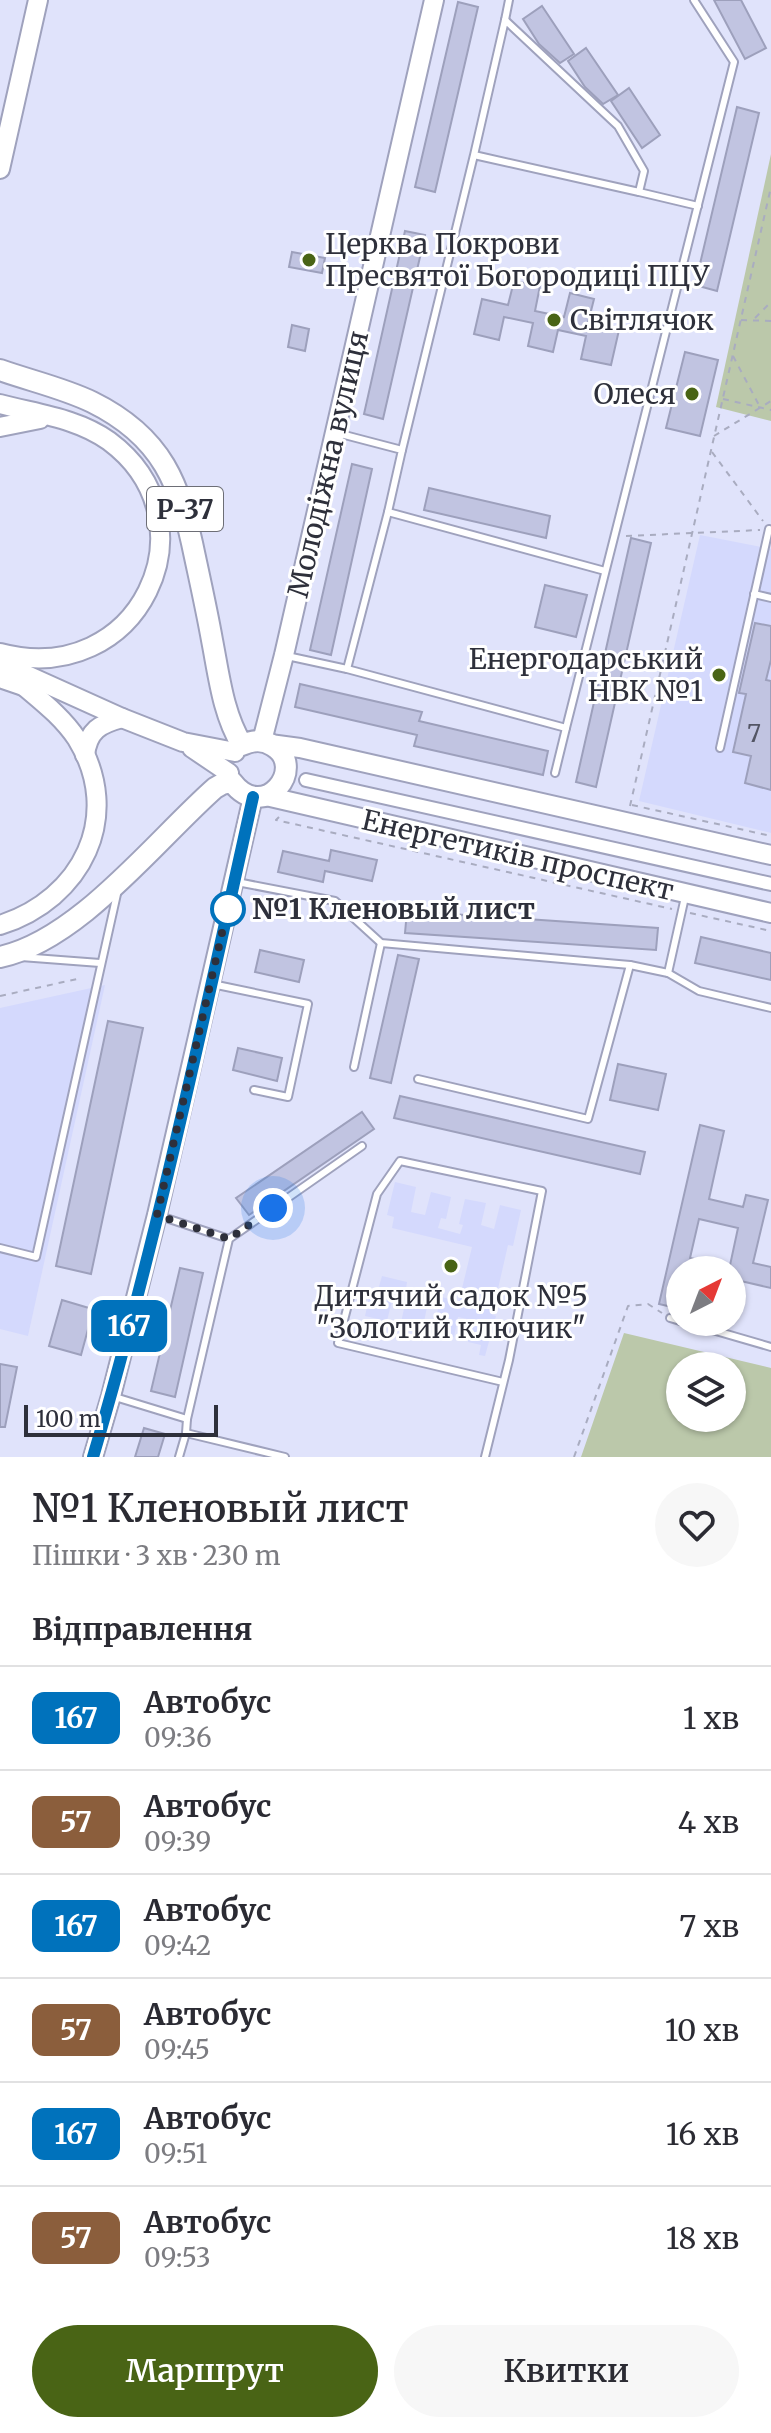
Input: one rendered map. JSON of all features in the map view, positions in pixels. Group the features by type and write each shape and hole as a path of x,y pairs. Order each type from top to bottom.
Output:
{"main road":[{"name":"Р-37","path":"7,372 77,396 109,412 137,432 160,457 185,512 233,730 252,745 278,749 286,767 281,785 259,796"},
{"path":"3,956 32,947 62,929 215,788 231,778 244,794 259,796"}],"street":[{"path":"0,169 38,0"},
{"name":"Молодіжна вулиця","path":"252,745 284,655 434,0"},
{"path":"0,653 21,659 53,659 79,653 104,641 126,623 146,594 157,564 159,547 157,518 149,490 122,452 87,427 2,405 7,372"},
{"path":"0,427 25,421 62,419"},
{"path":"0,663 183,742 231,778"},
{"path":"0,678 122,718"},
{"path":"0,925 26,915 53,897 77,871 93,831 96,803 85,755 72,733 60,717 25,687"},
{"path":"85,755 89,736 94,729 122,718"},
{"name":"Енергетиків проспект","path":"183,742 315,751 628,813 771,855"},
{"path":"231,778 230,762 252,745"},
{"path":"306,780 771,884"},
{"path":"93,1457 157,1215 234,882 259,796"},
{"name":"Енергетиків проспект","path":"259,796 684,902 771,913"}],"lane":[{"path":"347,669 388,512 509,0"},
{"path":"555,773 734,62 694,0"},
{"path":"505,20 618,126 644,171 639,192"},
{"path":"474,155 698,206"},
{"path":"335,433 402,450"},
{"path":"388,512 605,571"},
{"path":"720,748 769,529"},
{"path":"754,594 771,598"},
{"path":"284,655 566,728"},
{"path":"0,1248 36,1257 120,878"},
{"path":"234,882 335,901 381,943 630,965 668,973 699,991 771,1008"},
{"path":"668,973 684,902"},
{"path":"354,1067 381,943"},
{"path":"3,956 100,963"},
{"path":"418,1079 588,1119 630,965"},
{"path":"211,983 308,1004 288,1097 254,1090"},
{"path":"179,1457 229,1239 362,1146"},
{"path":"485,1457 503,1382 542,1191 400,1161 377,1194 338,1343 503,1382"},
{"path":"157,1215 229,1239"},
{"path":"733,1336 771,1347"},
{"path":"111,1396 187,1419"},
{"path":"186,1433 285,1457"}],"path":[{"path":"771,187 628,813 771,836"},
{"path":"753,320 771,302"},
{"path":"741,320 771,321"},
{"path":"733,356 760,408"},
{"path":"723,399 771,410"},
{"path":"714,436 771,401"},
{"path":"711,451 769,529"},
{"path":"614,536 769,529"},
{"path":"276,820 684,902 771,931"},
{"path":"0,996 77,979"},
{"path":"574,1457 628,1306 648,1304 666,1315"}],"shaded area":[{"name":"Енергодарський НВК №1","path":"700,535 771,549 771,833 639,801"},
{"path":"105,985 28,1336 0,1329 0,1008"},
{"path":"395,1182 416,1187 411,1212 425,1215 431,1192 451,1197 446,1219 441,1218 438,1228 460,1234 463,1225 459,1224 465,1199 486,1203 481,1225 494,1229 500,1205 521,1210 513,1246 508,1245 492,1315 496,1316 485,1356 479,1355 481,1345 468,1342 472,1320 458,1317 454,1337 433,1333 438,1309 427,1307 422,1332 400,1327 405,1304 392,1301 387,1321 365,1316 371,1289 378,1290 382,1276 407,1282 406,1289 459,1301 472,1247 392,1228 394,1217 387,1215"}],"green space":[{"path":"771,154 771,421 716,407"},
{"path":"624,1333 704,1352 666,1352 666,1432 746,1432 746,1362 771,1368 771,1457 581,1457"}],"building":[{"path":"714,0 741,0 766,48 745,59"},
{"path":"458,2 478,7 435,192 415,187"},
{"path":"542,6 574,54 560,63 539,44 523,19"},
{"path":"586,48 618,95 603,104 585,87 568,61"},
{"path":"629,88 660,135 642,148 611,101"},
{"path":"737,107 759,113 717,291 695,285"},
{"path":"405,231 425,235 383,419 364,414"},
{"path":"292,252 325,258 322,273 289,267"},
{"name":"Світлячок","path":"514,281 540,286 535,311 564,317 570,293 594,299 588,323 619,330 611,365 581,359 586,336 558,330 553,352 528,346 533,323 504,317 499,340 474,334 482,299 508,305"},
{"path":"292,325 309,329 305,351 288,347"},
{"name":"Олеся","path":"685,352 718,360 700,436 666,428"},
{"path":"352,464 372,469 331,655 310,650"},
{"path":"429,488 550,516 546,538 424,510"},
{"path":"631,538 651,543 596,787 576,782"},
{"path":"545,585 587,595 576,637 535,627"},
{"path":"755,623 771,626 771,660 766,680 771,681 771,790 745,783 751,756 733,752 746,694 739,693"},
{"path":"300,684 422,712 419,721 548,751 543,775 414,746 417,735 295,707"},
{"path":"331,850 377,860 372,881 325,871 323,882 278,872 283,851 329,861"},
{"path":"407,911 658,928 656,950 405,933"},
{"path":"701,937 771,953 771,980 695,963"},
{"path":"260,950 304,960 299,982 255,972"},
{"path":"398,955 419,959 391,1083 370,1078"},
{"path":"108,1021 143,1028 91,1274 56,1266"},
{"path":"238,1048 282,1058 277,1081 233,1070"},
{"path":"618,1064 666,1074 658,1110 610,1100"},
{"path":"400,1096 645,1152 640,1174 394,1118"},
{"path":"362,1112 374,1129 249,1215 236,1198"},
{"path":"700,1125 724,1131 709,1199 743,1207 746,1195 768,1200 753,1263 771,1267 771,1288 746,1282 746,1256 732,1256 738,1228 699,1219 690,1256 670,1256"},
{"path":"180,1268 203,1273 175,1397 151,1391"},
{"path":"666,1273 666,1306 659,1304"},
{"path":"62,1300 99,1311 96,1323 90,1322 81,1355 49,1346"},
{"path":"0,1364 17,1367 5,1427 0,1427"},
{"path":"144,1428 165,1434 158,1457 135,1457"}],"bus line":[{"name":"167","path":"93,1457 157,1215 253,797"}],"place":[{"name":"Церква Покрови Пресвятої Богородиці ПЦУ","path":"309,260"},
{"name":"Світлячок","path":"554,320"},
{"name":"Олеся","path":"692,394"},
{"name":"Енергодарський НВК №1","path":"719,675"},
{"name":"№1 Кленовый лист","path":"228,909"},
{"name":"Дитячий садок №5 \"Золотий ключик\"","path":"451,1266"}],"route":[{"path":"228,909 157,1215 229,1239 273,1208"}]}
